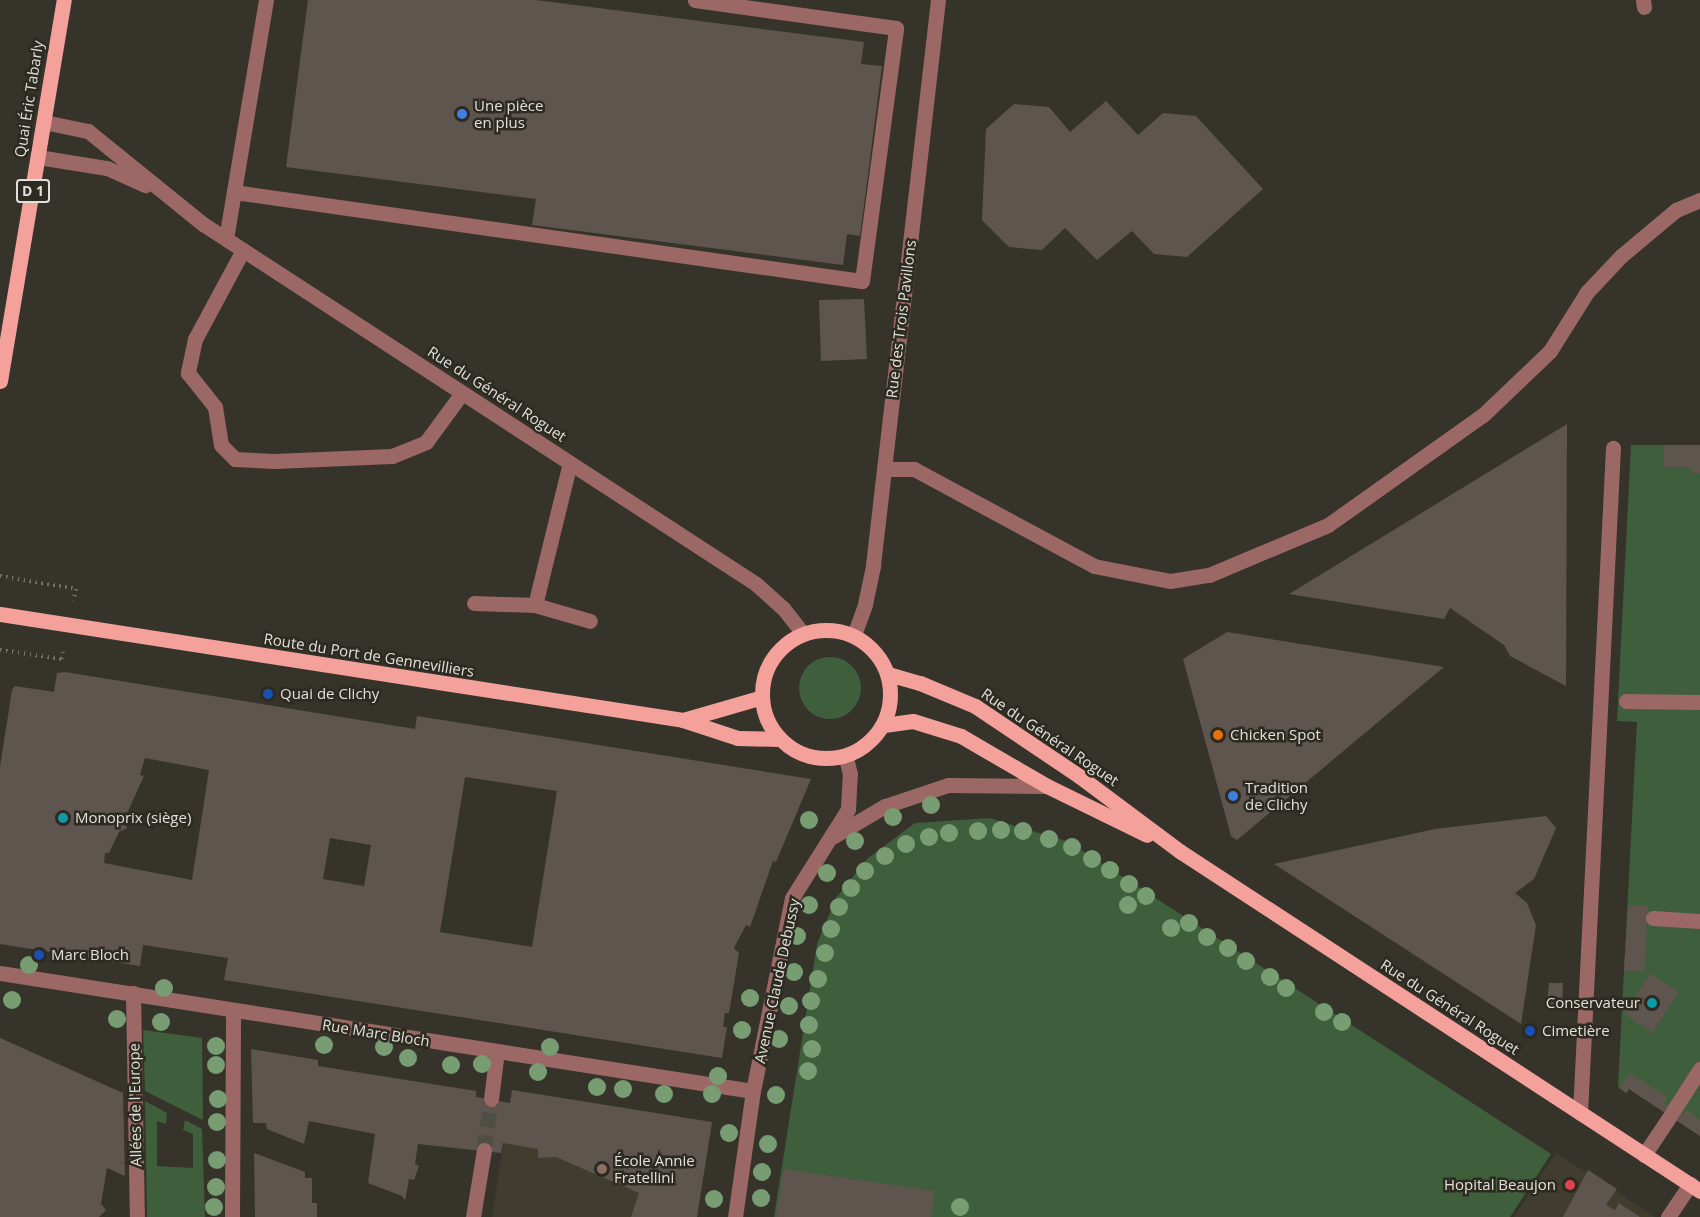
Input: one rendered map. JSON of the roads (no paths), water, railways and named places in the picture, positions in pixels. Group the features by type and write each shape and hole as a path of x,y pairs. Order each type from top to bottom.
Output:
{"main road":[{"name":"Quai Éric Tabarly","path":"0,381 64,0"},
{"name":"Route du Port de Gennevilliers","path":"0,614 683,720 738,738 779,739"},
{"path":"828,629 854,635 870,645 888,674 891,699 884,725 858,751 846,758 813,758 779,739 766,719 762,697 763,679 772,658 803,634 828,629"},
{"name":"Rue du Général Roguet","path":"888,674 920,682 975,706 1079,776 1181,852 1695,1188"},
{"name":"Route du Port de Gennevilliers","path":"683,720 762,697"},
{"name":"Rue du Général Roguet","path":"884,725 913,721 961,736 1047,786 1181,852"}],"street":[{"path":"226,239 266,0"},
{"path":"234,192 862,281 896,28 695,0"},
{"name":"Rue des Trois Pavillons","path":"854,635 865,604 873,565 938,0"},
{"name":"Rue du Général Roguet","path":"44,122 88,131 163,195 226,239 756,584 783,608 803,634"},
{"name":"Rue du Général Roguet","path":"38,157 107,168 163,195"},
{"path":"884,469 914,470 1094,566 1170,580 1209,575 1328,525 1484,415 1550,351 1587,292 1621,256 1676,210 1700,200"},
{"path":"243,250 195,339 188,373 215,407 221,445 235,459 274,461 392,456 426,442 462,393"},
{"path":"1580,1113 1613,448"},
{"path":"536,605 570,463"},
{"path":"474,603 536,605 590,621"},
{"path":"1626,701 1700,702"},
{"name":"Avenue Claude Debussy","path":"735,1217 753,1090 792,898 848,809 850,774 846,758"},
{"path":"831,837 885,806 948,785 1047,786"},
{"path":"1653,918 1700,921"},
{"name":"Rue Marc Bloch","path":"0,974 753,1090"},
{"name":"Allées de l'Europe","path":"133,993 136,1217"},
{"path":"232,1217 233,1011"},
{"path":"491,1099 497,1051"},
{"path":"1644,1155 1700,1069"},
{"path":"473,1217 484,1150"},
{"path":"1668,1217 1695,1188"}],"tunnel":[{"path":"484,1150 491,1099"}],"place":[{"name":"Une pièce en plus","path":"462,114"},
{"name":"Quai de Clichy","path":"268,694"},
{"name":"Chicken Spot","path":"1218,735"},
{"name":"Tradition de Clichy","path":"1233,796"},
{"name":"Monoprix (siège)","path":"63,818"},
{"name":"Marc Bloch","path":"39,955"},
{"name":"Conservateur","path":"1652,1003"},
{"name":"Cimetière","path":"1530,1031"},
{"name":"École Annie Fratellini","path":"602,1169"},
{"name":"Hopital Beaujon","path":"1570,1185"}]}
